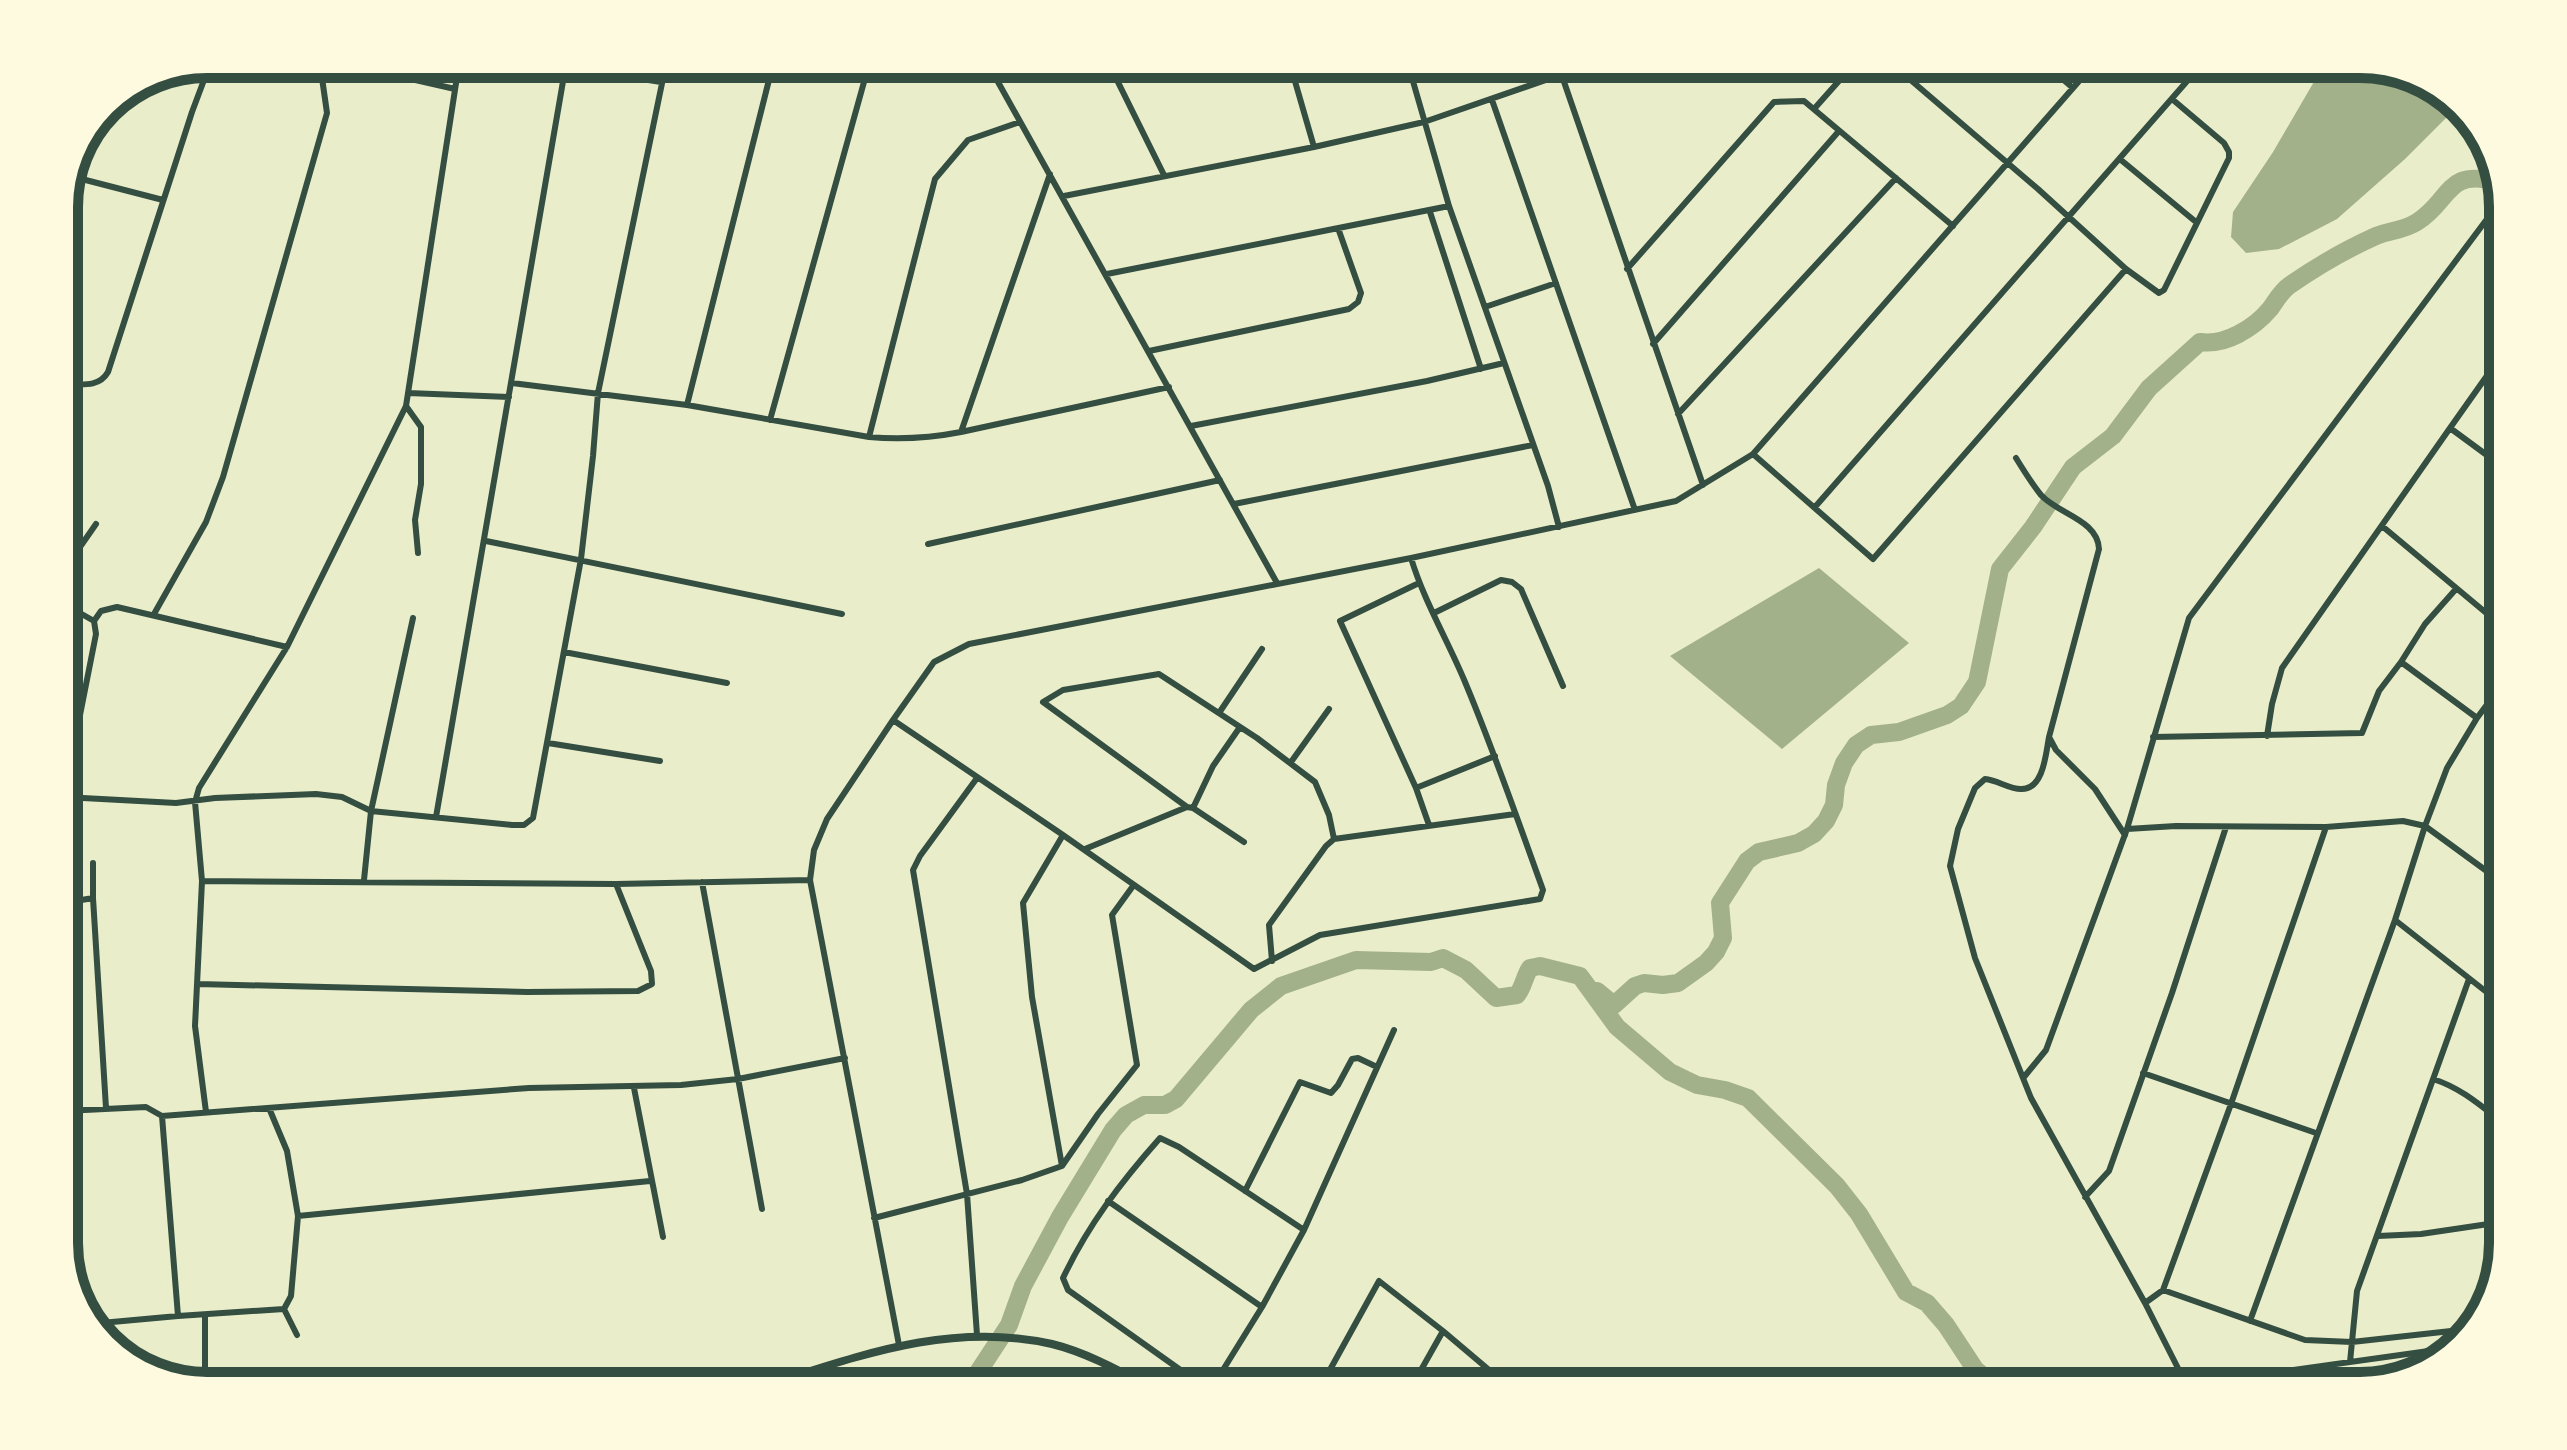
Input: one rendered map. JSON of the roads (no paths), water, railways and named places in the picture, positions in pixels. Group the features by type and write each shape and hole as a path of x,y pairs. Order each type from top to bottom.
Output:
{"street":[{"path":"78,384 104,380 108,372 205,78"},
{"path":"154,614 206,522 223,477 327,113 322,78"},
{"path":"407,78 455,89"},
{"path":"206,1112 195,1026 202,881 195,802 199,788 287,647 406,406 457,78"},
{"path":"436,817 564,78"},
{"path":"637,78 661,82"},
{"path":"78,798 195,802 215,798 316,794 342,797 371,811 524,825 533,818 581,559 598,393 662,78"},
{"path":"687,405 769,78"},
{"path":"770,420 865,78"},
{"path":"996,78 1277,583"},
{"path":"1116,78 1164,175"},
{"path":"1294,78 1314,147"},
{"path":"1412,78 1449,206 1559,527"},
{"path":"1064,196 1424,122 1556,78"},
{"path":"1563,78 1703,485"},
{"path":"1814,109 1842,78"},
{"path":"1908,78 2154,293 2164,290 2224,171 2229,152 2224,143 2172,99"},
{"path":"2061,78 2073,88"},
{"path":"899,1345 810,880 814,850 827,819 934,662 969,644 1411,558 1676,501 1753,454 2082,78"},
{"path":"1815,507 2190,78"},
{"path":"1492,100 1635,510"},
{"path":"1627,269 1774,102 1804,101 1953,226"},
{"path":"869,437 935,179 968,140 1020,122"},
{"path":"1653,344 1839,131"},
{"path":"2121,160 2196,222"},
{"path":"961,432 1050,174"},
{"path":"1678,414 1896,178"},
{"path":"81,179 163,200"},
{"path":"1107,274 1449,206"},
{"path":"1430,212 1481,369"},
{"path":"2024,1077 2046,1050 2126,832 2189,618 2487,219"},
{"path":"1149,351 1349,309 1358,302 1361,293 1338,228"},
{"path":"1753,454 1873,559 2126,269"},
{"path":"1485,307 1556,283"},
{"path":"1191,426 1504,363"},
{"path":"2267,736 2282,668 2450,428 2489,378"},
{"path":"512,383 687,405 895,440 961,432 1169,387"},
{"path":"408,393 509,397"},
{"path":"406,406 421,427 421,484 415,520 418,553"},
{"path":"2450,428 2489,457"},
{"path":"1234,504 1533,445"},
{"path":"2016,458 2043,497 2095,534 2099,549 2041,773 2029,787 2021,789 1985,779 1975,788 1958,829 1950,866 1975,958 2031,1098 2180,1372"},
{"path":"928,544 1220,480"},
{"path":"78,550 96,524"},
{"path":"2382,526 2489,616"},
{"path":"486,541 842,614"},
{"path":"893,720 1085,849 1254,969 1320,935 1540,899 1543,890 1495,756 1411,558"},
{"path":"1434,613 1501,580 1512,582 1521,589 1563,686"},
{"path":"1419,583 1340,621 1416,788 1429,825"},
{"path":"2153,737 2362,733 2379,691 2425,624 2456,589"},
{"path":"78,726 96,634 94,621 101,611 117,607 154,614 287,647"},
{"path":"78,612 94,621"},
{"path":"364,880 371,811 413,618"},
{"path":"1219,713 1262,649"},
{"path":"564,652 727,683"},
{"path":"2401,662 2477,718"},
{"path":"1244,842 1190,808 1043,702 1063,690 1159,674 1291,762 1315,782 1329,815 1334,839"},
{"path":"2250,1321 2447,768 2489,702"},
{"path":"1291,762 1329,709"},
{"path":"1085,849 1190,808 1213,766 1240,727"},
{"path":"2049,737 2056,750 2095,789 2126,832"},
{"path":"548,743 660,761"},
{"path":"1416,788 1495,756"},
{"path":"977,778 913,870 967,1194 977,1335"},
{"path":"1272,961 1269,925 1334,839 1515,814"},
{"path":"2126,832 2226,827 2326,827 2403,821 2425,826 2489,871"},
{"path":"2085,1197 2109,1171 2226,827"},
{"path":"2145,1303 2163,1290 2326,827"},
{"path":"1062,1166 1032,997 1023,903 1063,835"},
{"path":"93,863 106,1108"},
{"path":"202,881 616,884 810,880"},
{"path":"702,882 762,1209"},
{"path":"198,984 527,992 638,991 652,984 651,971 616,884"},
{"path":"874,1218 1022,1180 1062,1166 1137,1065 1112,915 1133,886"},
{"path":"78,901 93,898"},
{"path":"2395,920 2489,994"},
{"path":"2350,1362 2357,1291 2469,979"},
{"path":"1222,1372 1304,1230 1394,1030"},
{"path":"78,1110 146,1107 162,1116 529,1088 634,1088 738,1079 845,1058"},
{"path":"1245,1191 1300,1082 1331,1093 1352,1059 1358,1058 1377,1067"},
{"path":"2143,1073 2316,1133"},
{"path":"2433,1079 2453,1086 2489,1112"},
{"path":"634,1088 663,1237"},
{"path":"269,1108 287,1151 298,1216 291,1296 284,1309"},
{"path":"162,1116 178,1316"},
{"path":"1183,1372 1068,1290 1063,1278 1079,1245 1131,1169 1160,1138 1179,1147 1304,1230"},
{"path":"298,1216 650,1181"},
{"path":"1108,1201 1262,1307"},
{"path":"2378,1236 2421,1234 2489,1224"},
{"path":"1329,1372 1379,1281 1491,1372"},
{"path":"2163,1290 2305,1340 2352,1342 2454,1331"},
{"path":"106,1323 284,1309"},
{"path":"284,1309 297,1335"},
{"path":"205,1316 205,1372"},
{"path":"1420,1372 1443,1331"},
{"path":"809,1372 899,1345 977,1335 1052,1344 1118,1372"},
{"path":"2282,1372 2430,1351"}],"waterway":[{"path":"1597,991 1614,1005 1635,986 1678,983 1706,963 1723,938 1720,903 1747,861 1759,852 1798,843 1814,834 1826,821 1834,805 1836,785 1844,763 1856,745 1871,735 1899,732 1947,715 1961,706 1977,682 2000,569 2073,467 2113,436 2149,388 2200,342 2219,341 2247,329 2270,309 2290,285 2332,259 2381,234 2417,222 2458,183 2467,179 2486,180"},
{"path":"978,1372 1009,1325 1023,1286 1060,1217 1113,1130 1126,1115 1144,1105 1165,1105 1176,1099 1251,1010 1281,986 1356,960 1431,962 1443,958 1466,970 1496,998 1517,995 1530,968 1540,966 1580,976 1617,1027 1670,1072 1697,1085 1748,1098 1837,1186 1859,1214 1906,1292 1927,1303 1979,1372"}]}
